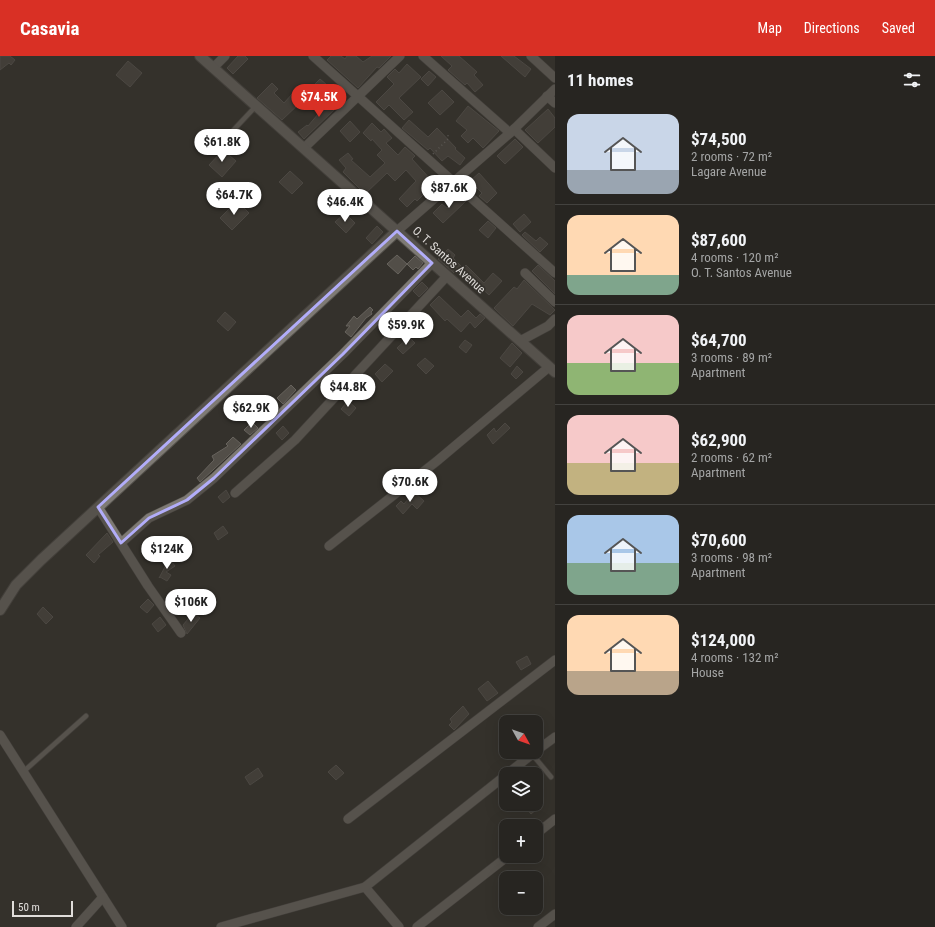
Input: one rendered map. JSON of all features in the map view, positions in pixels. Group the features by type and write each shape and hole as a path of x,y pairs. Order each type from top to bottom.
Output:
{"street":[{"name":"O. T. Santos Avenue","path":"200,56 552,370"},
{"path":"214,68 225,56"},
{"path":"313,56 555,274"},
{"path":"304,148 400,56"},
{"path":"423,56 555,168"},
{"path":"531,56 555,78"},
{"path":"0,610 20,580 397,231 512,131 555,89"},
{"path":"548,96 555,103"},
{"path":"121,542 149,518 187,500 214,478 343,354 432,263"},
{"path":"525,273 555,302"},
{"path":"235,493 295,440 447,276"},
{"path":"520,341 548,326 555,319"},
{"path":"329,546 552,370"},
{"path":"98,507 152,592 181,634"},
{"path":"348,819 555,660"},
{"path":"0,735 4,747 23,772 122,927"},
{"path":"543,746 555,737"},
{"path":"516,767 525,759"},
{"path":"221,927 365,887 499,780"},
{"path":"543,828 555,819"},
{"path":"417,927 499,863"},
{"path":"365,887 399,927"},
{"path":"76,927 103,897"},
{"path":"538,927 555,914"}],"lane":[{"path":"226,138 256,106"},
{"path":"23,772 86,716"},
{"path":"539,759 551,777"}],"path":[{"path":"428,160 448,140 448,134"}],"highlighted area":[{"path":"397,231 432,263 343,354 214,478 187,500 149,518 121,543 98,507"}],"building":[{"path":"0,56 10,56 15,60 11,65 9,63 0,70"},
{"path":"238,56 245,56 248,59 233,74 227,68"},
{"path":"331,56 341,56 345,59 347,56 356,56 363,62 372,56 391,56 379,68 377,67 358,88 327,60"},
{"path":"441,56 459,56 477,72 474,75 483,85 475,92 467,83 465,85 448,70 452,66"},
{"path":"501,56 514,56 531,69 525,77"},
{"path":"128,61 142,73 130,87 116,75"},
{"path":"407,64 421,77 399,98 413,112 404,120 389,105 384,110 376,102 394,84 387,77 395,69 399,73"},
{"path":"429,71 436,77 428,86 421,79"},
{"path":"320,79 327,85 318,95 311,88"},
{"path":"272,83 278,89 274,93 284,103 293,93 302,101 282,120 257,98"},
{"path":"442,90 454,102 440,115 428,103"},
{"path":"327,98 337,107 304,139 298,132 307,125 308,126 324,107 321,104"},
{"path":"468,106 499,131 483,148 473,138 468,143 461,136 467,130 456,121"},
{"path":"548,109 555,118 555,127 538,143 525,130"},
{"path":"409,120 428,137 437,128 465,158 460,165 448,156 442,161 430,148 428,150 402,128"},
{"path":"350,121 360,132 350,142 340,131"},
{"path":"372,123 381,132 384,129 392,138 386,143 398,155 405,147 415,156 412,159 432,181 421,191 424,194 417,201 415,199 407,207 399,199 416,181 406,170 395,181 387,173 365,194 343,172 346,168 339,160 348,153 353,159 351,160 370,177 385,163 377,155 382,150 372,139 371,141 363,133"},
{"path":"515,139 523,147 505,164 497,156"},
{"path":"223,150 236,161 222,177 209,165"},
{"path":"290,171 303,183 292,194 279,182"},
{"path":"479,173 497,193 487,203 479,196 482,193 470,181"},
{"path":"459,195 466,201 443,223 433,213 442,204 447,208"},
{"path":"237,201 249,213 232,230 220,218"},
{"path":"345,213 355,223 346,233 335,222"},
{"path":"524,214 531,222 520,232 513,224"},
{"path":"488,221 496,228 488,238 479,230"},
{"path":"377,226 383,232 372,244 366,238"},
{"path":"525,232 536,241 540,237 548,244 540,252 522,235"},
{"path":"448,249 455,255 453,258 463,268 466,265 484,283 493,273 502,281 489,295 477,284 473,288 456,271 454,273 438,259"},
{"path":"397,255 407,264 398,274 387,264"},
{"path":"415,256 423,263 418,269 416,267 413,270 407,264"},
{"path":"538,265 555,281 555,294 532,271"},
{"path":"524,280 555,310 550,315 532,304 513,326 494,308 514,287 517,289"},
{"path":"422,282 428,288 419,297 413,291"},
{"path":"439,296 461,317 468,310 476,318 480,314 485,318 475,328 470,322 461,332 447,319 445,321 430,305"},
{"path":"370,307 373,310 371,312 372,314 366,318 351,337 345,332 350,326 346,326 354,316 357,319"},
{"path":"225,312 236,322 228,331 217,321"},
{"path":"409,337 415,343 403,354 397,348"},
{"path":"465,340 472,345 466,353 459,347"},
{"path":"512,343 522,353 510,367 500,358"},
{"path":"425,358 434,366 426,374 417,365"},
{"path":"385,364 393,371 382,382 375,374"},
{"path":"517,366 523,372 516,379 511,374"},
{"path":"291,385 296,390 283,404 277,398"},
{"path":"348,401 356,408 349,416 341,409"},
{"path":"252,422 258,428 250,435 244,430"},
{"path":"505,423 510,428 493,444 487,435 494,428 496,432"},
{"path":"283,426 289,433 282,440 276,433"},
{"path":"233,437 241,444 200,482 197,478 214,460 212,456 228,446 226,444"},
{"path":"226,490 230,497 223,503 218,497"},
{"path":"414,492 424,501 417,509 412,504 403,514 396,506 401,501 404,504"},
{"path":"223,526 228,533 218,540 214,533"},
{"path":"107,533 113,542 98,555 100,556 94,563 86,555"},
{"path":"169,558 175,566 166,572 171,575 167,581 160,577 159,578 166,565 164,562"},
{"path":"148,599 154,605 147,613 140,607"},
{"path":"43,607 53,617 46,624 37,614"},
{"path":"193,613 200,618 187,634 183,625"},
{"path":"160,617 166,625 158,632 152,624"},
{"path":"527,656 531,664 521,670 516,662"},
{"path":"488,681 498,693 487,701 478,689"},
{"path":"463,706 469,714 454,730 449,725 452,722 450,719"},
{"path":"336,765 344,773 336,780 328,772"},
{"path":"258,768 263,776 250,785 245,777"}]}
